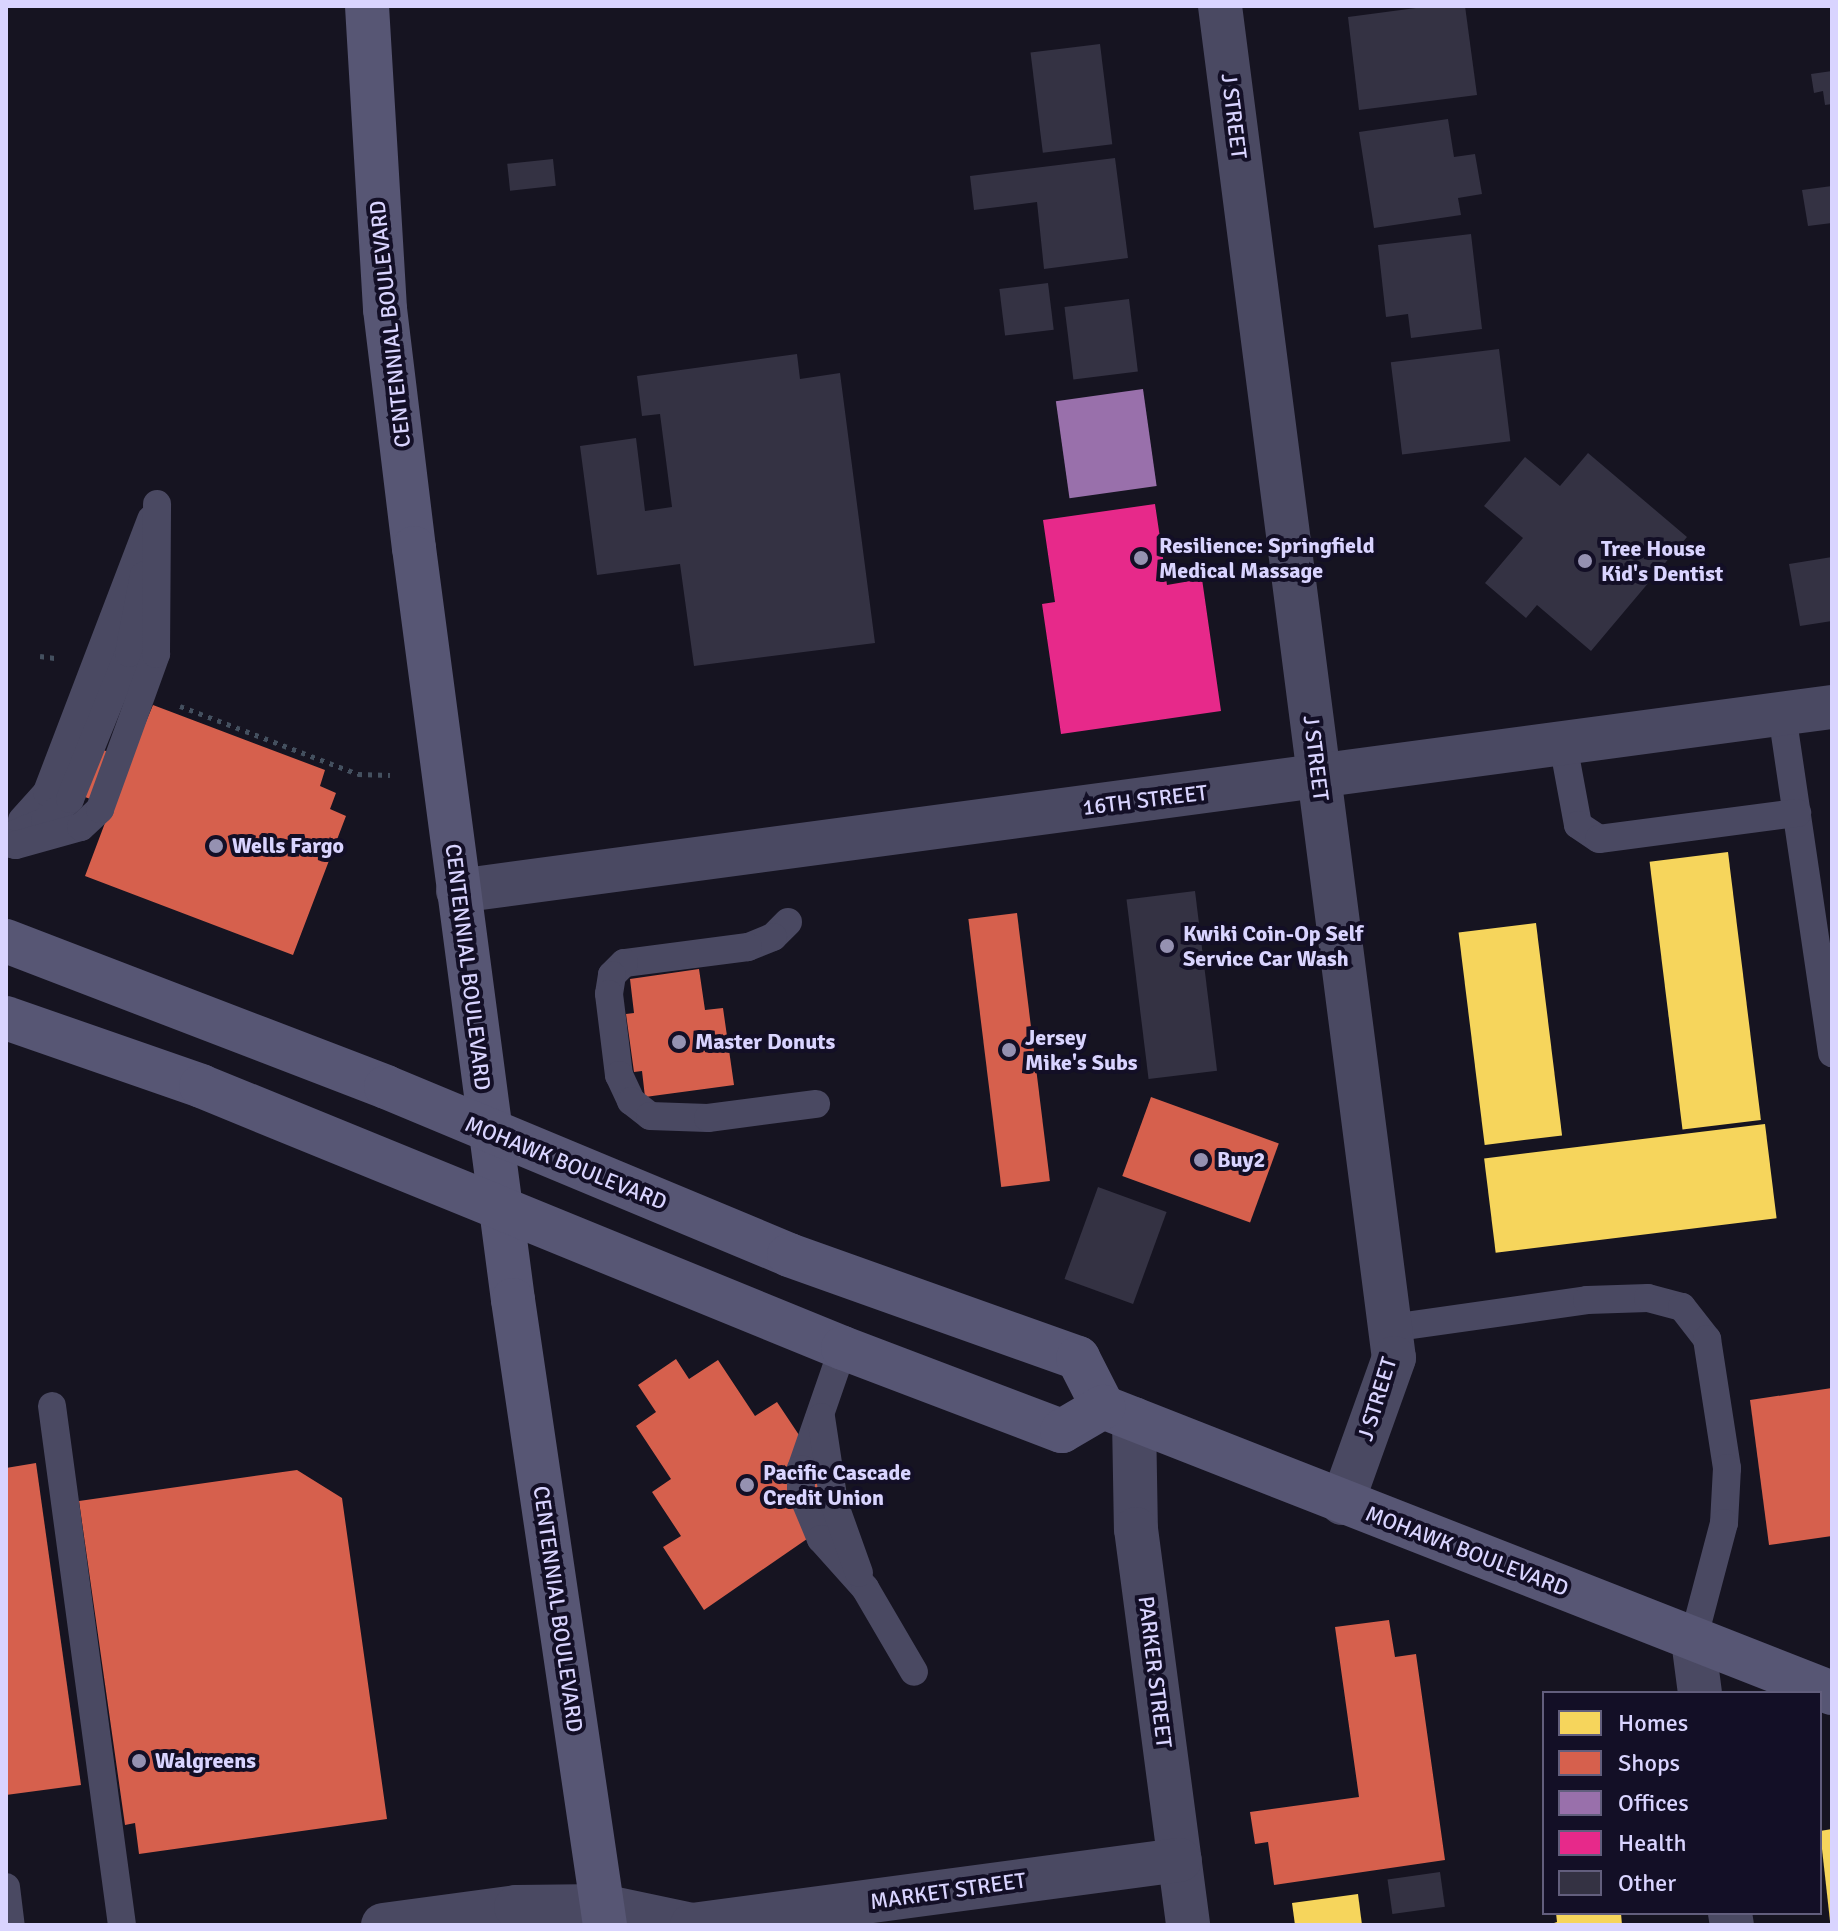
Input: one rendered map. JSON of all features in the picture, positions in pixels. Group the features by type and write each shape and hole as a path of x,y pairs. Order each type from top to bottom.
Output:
{"main road":[{"name":"CENTENNIAL BOULEVARD","path":"367,6 385,309 490,1132 604,1916"},
{"name":"MOHAWK BOULEVARD","path":"6,941 490,1132 789,1255 1078,1358 1118,1413 1832,1693"},
{"path":"6,1018 201,1086 500,1205 843,1348 1062,1431 1118,1413"}],"street":[{"name":"J STREET","path":"1220,6 1394,1358 1342,1503"},
{"name":"16TH STREET","path":"458,891 1832,707"},
{"name":"PARKER STREET","path":"1118,1413 1188,1925"},
{"path":"1693,1640 1700,1691"},
{"name":"MARKET STREET","path":"383,1925 516,1907 692,1925 1180,1860"}],"lane":[{"path":"6,828 33,813 47,792 157,504"},
{"path":"6,843 28,843 81,827 100,809 156,654 157,504"},
{"path":"6,834 45,821 70,799 129,653 157,504"},
{"path":"1782,714 1832,1053"},
{"path":"1563,744 1578,825 1599,839 1797,813"},
{"path":"788,922 773,937 748,947 624,963 612,975 609,994 619,1075 631,1101 650,1116 708,1118 816,1104"},
{"path":"1391,1328 1587,1300 1648,1298 1682,1307 1707,1339 1727,1468 1724,1523 1693,1640"},
{"path":"843,1348 801,1469 805,1512 842,1568 865,1588 914,1672"},
{"path":"52,1406 122,1925"},
{"path":"6,1887 11,1925"}],"path":[{"path":"40,656 91,671"},
{"path":"143,691 358,774 390,775"}],"building: Homes":[{"path":"1728,852 1761,1120 1682,1130 1650,862"},
{"path":"1536,923 1562,1135 1485,1145 1459,933"},
{"path":"1765,1124 1777,1218 1496,1253 1484,1158"},
{"path":"1832,1829 1832,1921 1822,1849 1822,1831"},
{"path":"1358,1894 1362,1925 1295,1925 1292,1903"},
{"path":"1556,1915 1621,1915 1622,1925 1548,1925 1557,1922"}],"building: Shops":[{"name":"Wells Fargo","path":"153,705 325,770 320,786 336,793 330,809 346,816 293,955 85,876 111,807 46,782 63,735 130,760"},
{"name":"Jersey Mike's Subs","path":"1017,913 1050,1181 1001,1187 968,919"},
{"name":"Master Donuts","path":"699,969 705,1010 723,1008 734,1085 645,1097 642,1071 634,1072 626,1014 634,1013 630,979"},
{"name":"Buy2","path":"1151,1097 1279,1144 1250,1222 1122,1176"},
{"name":"Pacific Cascade Credit Union","path":"676,1359 689,1379 718,1360 755,1416 777,1402 849,1510 704,1610 663,1547 681,1536 652,1492 671,1479 636,1426 656,1412 638,1385"},
{"path":"1832,1388 1832,1536 1769,1545 1750,1400"},
{"path":"36,1463 81,1785 6,1795 6,1468"},
{"name":"Walgreens","path":"297,1470 342,1498 387,1819 139,1854 135,1823 125,1825 79,1501"},
{"path":"1389,1620 1395,1657 1416,1654 1445,1860 1274,1885 1268,1842 1255,1844 1250,1812 1359,1797 1335,1627"}],"building: Offices":[{"path":"1143,389 1157,486 1069,498 1056,401"}],"building: Health":[{"path":"1155,504 1167,585 1202,579 1221,711 1061,734 1042,604 1055,602 1043,520"}],"building: Other":[{"path":"1431,6 1465,6 1477,95 1359,110 1348,17"},
{"path":"1100,44 1112,144 1043,153 1031,53"},
{"path":"1832,71 1832,104 1825,105 1823,91 1814,93 1811,74"},
{"path":"1448,119 1454,157 1475,154 1482,194 1458,198 1461,215 1374,228 1359,132"},
{"path":"1115,158 1128,258 1044,269 1037,202 974,210 970,176"},
{"path":"553,159 556,186 510,191 507,164"},
{"path":"1832,186 1832,223 1808,226 1802,190"},
{"path":"1471,234 1482,329 1411,338 1408,314 1386,317 1378,245"},
{"path":"1048,283 1054,330 1005,336 999,289"},
{"path":"1129,299 1138,371 1073,379 1064,307"},
{"path":"1499,349 1510,441 1402,455 1391,362"},
{"path":"797,354 800,379 840,373 875,643 694,666 680,564 597,575 580,446 636,438 645,511 672,507 660,414 642,416 637,376"},
{"name":"Tree House Kid's Dentist","path":"1588,453 1687,537 1591,651 1537,605 1526,618 1485,583 1523,538 1484,506 1525,457 1560,486"},
{"path":"1832,557 1832,621 1800,626 1789,564"},
{"name":"Kwiki Coin-Op Self Service Car Wash","path":"1195,891 1217,1071 1149,1079 1127,899"},
{"path":"1098,1187 1167,1212 1133,1304 1064,1279"},
{"path":"1440,1872 1445,1907 1392,1914 1388,1879"}],"place":[{"name":"Resilience: Springfield Medical Massage","path":"1141,558"},
{"name":"Tree House Kid's Dentist","path":"1585,561"},
{"name":"Wells Fargo","path":"216,846"},
{"name":"Kwiki Coin-Op Self Service Car Wash","path":"1167,946"},
{"name":"Master Donuts","path":"679,1042"},
{"name":"Jersey Mike's Subs","path":"1009,1050"},
{"name":"Buy2","path":"1201,1160"},
{"name":"Pacific Cascade Credit Union","path":"747,1485"},
{"name":"Walgreens","path":"139,1761"}]}
